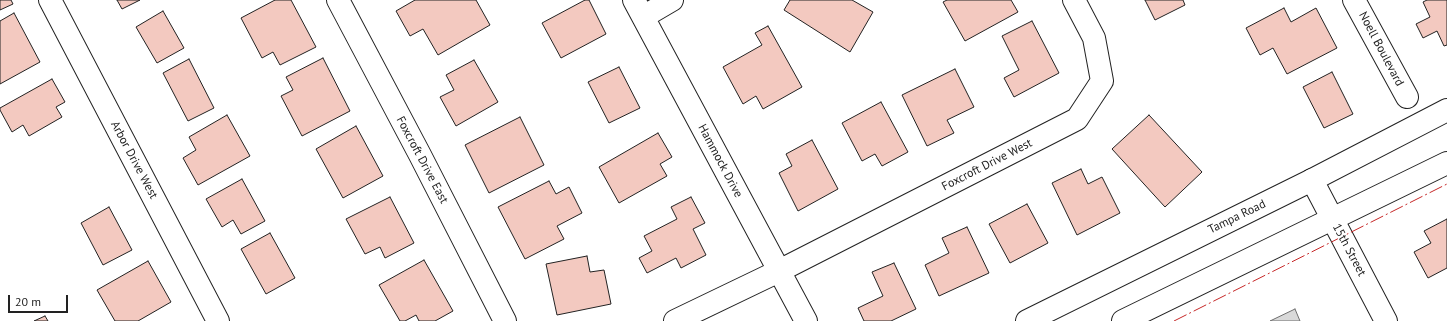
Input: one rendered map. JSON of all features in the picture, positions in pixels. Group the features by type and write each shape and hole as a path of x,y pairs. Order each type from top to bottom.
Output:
{"street":[{"name":"Arbor Drive West","path":"50,0 218,321"},
{"name":"Foxcroft Drive East","path":"338,0 420,155 505,321"},
{"path":"638,9 672,0"},
{"name":"Foxcroft Drive West","path":"779,271 1076,119 1102,81 1094,38 1074,0"},
{"name":"Noell Boulevard","path":"1354,0 1407,97"},
{"name":"Hammock Drive","path":"638,9 806,321"},
{"name":"Tampa Road","path":"1027,321 1312,180 1447,110"},
{"path":"1123,321 1447,163"},
{"name":"15th Street","path":"1312,180 1386,321"},
{"path":"675,321 779,271"}],"shaded area":[{"path":"1295,309 1300,321 1270,321"}],"building":[{"path":"0,0 11,0 13,4 0,10"},
{"path":"117,0 140,0 122,9"},
{"path":"275,0 291,0 316,47 280,65 273,52 262,58 241,18"},
{"path":"415,0 476,0 490,25 438,55 423,29 410,36 396,11"},
{"path":"585,0 589,0 606,34 561,58 542,23"},
{"path":"790,0 852,0 873,12 850,52 784,10"},
{"path":"947,0 1011,0 1018,12 965,41 943,2"},
{"path":"1145,0 1183,0 1185,5 1155,20"},
{"path":"1427,0 1447,0 1447,45 1444,46 1437,31 1423,38 1416,24 1430,17 1423,2"},
{"path":"1284,8 1291,22 1316,8 1337,48 1287,74 1273,48 1260,55 1246,28"},
{"path":"163,11 184,48 157,63 136,27"},
{"path":"14,13 40,62 0,84 0,21"},
{"path":"1032,21 1059,73 1014,97 1004,78 1019,70 1002,36"},
{"path":"768,26 802,87 763,109 756,96 743,104 723,67 762,45 755,33"},
{"path":"323,58 350,111 302,136 281,96 293,90 286,77"},
{"path":"189,59 214,108 188,121 163,73"},
{"path":"474,60 498,102 456,126 440,97 454,90 446,75"},
{"path":"619,67 640,108 609,123 588,82"},
{"path":"955,69 974,107 947,120 954,133 927,146 902,95"},
{"path":"1332,72 1353,114 1324,128 1303,87"},
{"path":"52,79 65,102 56,107 62,117 29,136 23,125 12,132 0,108"},
{"path":"881,102 908,152 882,166 875,154 862,161 842,123"},
{"path":"227,115 250,156 198,185 183,158 196,150 189,137"},
{"path":"1149,115 1202,172 1165,207 1112,149"},
{"path":"520,117 544,165 489,193 465,145"},
{"path":"356,126 383,176 343,198 316,149"},
{"path":"658,133 672,157 660,164 667,176 619,203 599,167"},
{"path":"812,140 838,189 798,211 779,173 792,166 786,154"},
{"path":"1081,169 1088,184 1102,177 1120,213 1077,235 1052,183"},
{"path":"242,179 265,221 241,234 233,220 222,227 206,199"},
{"path":"549,181 556,194 569,187 582,213 557,226 564,239 525,259 498,207"},
{"path":"390,197 414,243 385,258 380,247 365,254 346,219"},
{"path":"691,197 705,223 693,229 706,255 681,268 676,258 647,273 639,258 652,251 644,236 677,219 671,207"},
{"path":"1027,204 1048,243 1010,263 989,224"},
{"path":"109,207 132,250 103,265 81,223"},
{"path":"1447,219 1447,268 1428,278 1414,252 1431,243 1424,231"},
{"path":"967,227 989,273 939,296 925,265 949,253 942,238"},
{"path":"270,233 295,278 266,294 241,249"},
{"path":"587,256 590,272 604,270 611,304 557,315 546,264"},
{"path":"424,260 453,311 435,321 419,321 416,315 405,321 400,321 379,285"},
{"path":"148,261 171,302 138,321 115,321 97,290"},
{"path":"894,263 916,309 891,321 864,321 858,308 883,296 872,272"},
{"path":"45,316 48,321 34,321"}],"power":[{"path":"1174,321 1447,184"}]}
